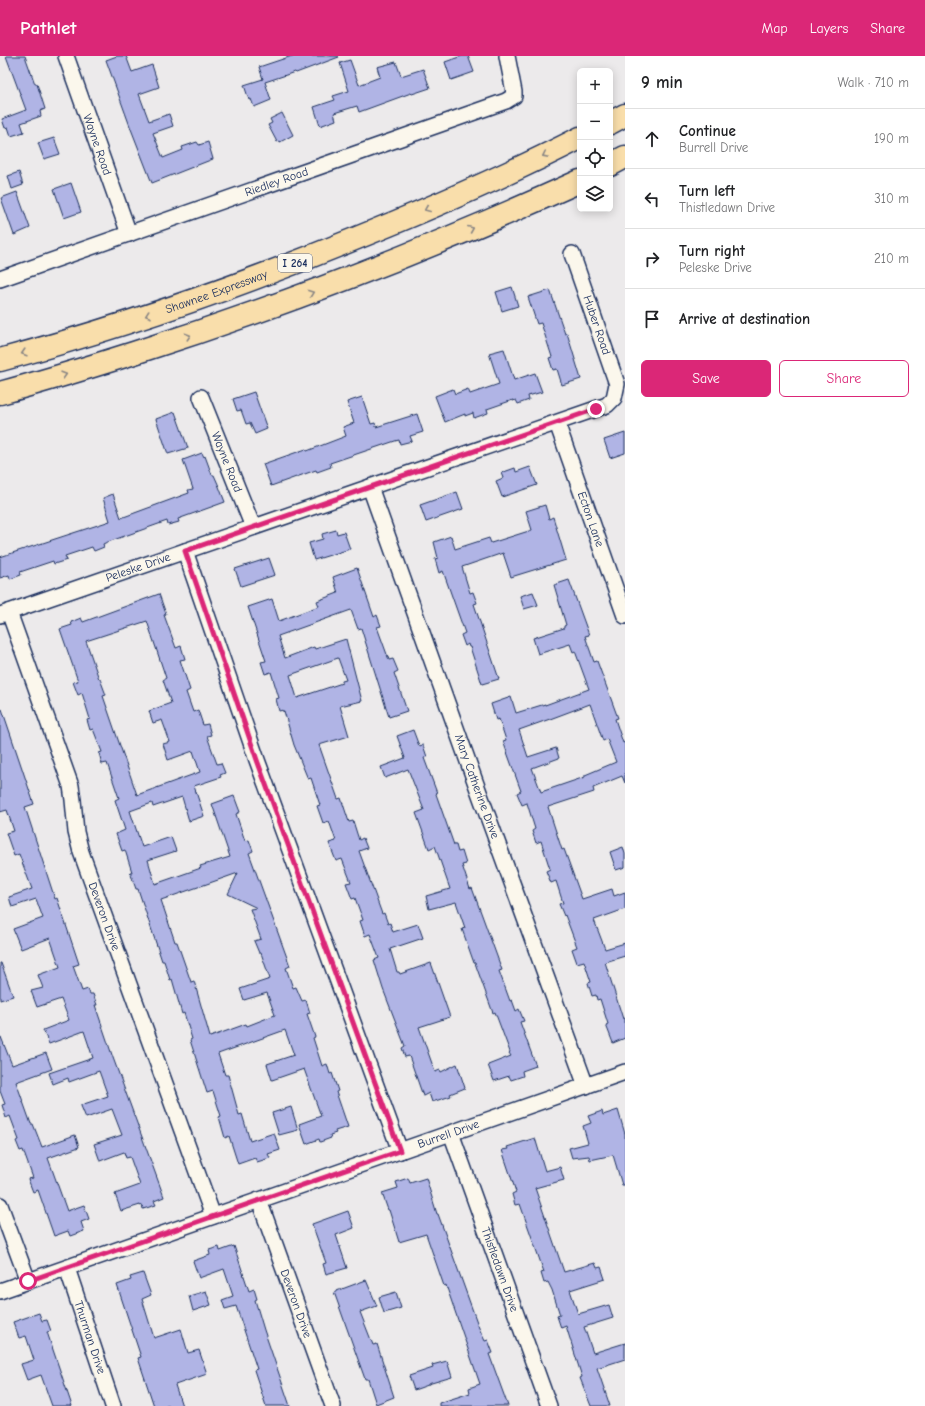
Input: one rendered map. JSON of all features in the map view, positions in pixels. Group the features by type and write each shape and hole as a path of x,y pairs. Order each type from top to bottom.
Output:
{"highway":[{"path":"613,121 625,115"},
{"name":"Shawnee Expressway","path":"0,360 132,321 301,261 403,220 471,190 577,139"},
{"path":"613,163 625,157"},
{"path":"0,393 82,370 210,329 326,288 450,238 577,182"}],"street":[{"name":"Wayne Road","path":"66,56 129,234"},
{"name":"Riedley Road","path":"0,279 506,102 514,96 507,56"},
{"name":"Huber Road","path":"572,254 617,384 614,398"},
{"name":"Wayne Road","path":"201,397 253,527"},
{"name":"Peleske Drive","path":"5,613 557,423 607,405 614,398"},
{"name":"Ecton Lane","path":"557,423 625,616"},
{"name":"Mary Catherine Drive","path":"370,487 586,1086"},
{"path":"185,551 260,768 400,1151"},
{"name":"Deveron Drive","path":"5,613 70,786 80,852 214,1216"},
{"name":"Burrell Drive","path":"0,1291 625,1072"},
{"name":"Thistledawn Drive","path":"451,1133 549,1406"},
{"name":"Deveron Drive","path":"260,1200 333,1406"},
{"path":"0,1206 28,1281"},
{"name":"Thurman Drive","path":"67,1268 113,1406"}],"building":[{"path":"6,56 25,56 35,84 37,84 45,109 40,111 41,116 21,123 24,132 11,136 8,127 5,128 2,119 26,110"},
{"path":"117,56 126,56 132,72 152,65 159,87 139,94 149,121 169,114 173,126 153,133 163,158 183,150 182,147 197,142 199,145 208,142 213,159 152,183 106,60"},
{"path":"292,56 339,57 296,73 295,72 265,82 271,100 254,107 251,99 249,100 244,85 263,79 259,67"},
{"path":"462,56 468,56 474,72 451,80 445,62"},
{"path":"350,60 359,85 380,77 377,67 396,62 401,76 423,69 430,88 412,94 411,93 359,112 357,106 334,113 336,120 320,126 314,107 335,100 333,96 349,91 340,63"},
{"path":"282,113 293,135 280,142 277,142 268,125 272,123 270,119"},
{"path":"54,138 60,154 44,159 38,143"},
{"path":"19,172 23,185 12,189 8,176"},
{"path":"71,183 81,212 64,218 54,189"},
{"path":"17,192 30,228 14,235 1,198"},
{"path":"512,287 518,306 502,311 496,292"},
{"path":"550,290 565,334 567,333 581,379 562,385 557,369 553,370 549,358 552,357 541,323 537,324 528,297"},
{"path":"504,349 514,380 535,373 542,392 528,396 529,400 518,404 516,400 513,400 487,409 488,413 474,418 473,413 465,416 465,414 445,422 435,396 453,389 455,394 468,389 470,394 499,384 489,353"},
{"path":"254,392 267,429 255,434 250,423 246,424 241,410 237,411 233,399"},
{"path":"362,397 371,424 375,423 376,427 417,414 423,432 410,436 412,441 400,444 399,440 395,441 330,463 331,467 317,472 316,470 271,486 263,464 306,449 307,451 346,436 343,427 354,423 347,402"},
{"path":"175,412 188,448 168,454 156,419"},
{"path":"625,433 625,453 610,458 604,440"},
{"path":"202,453 204,457 205,456 212,475 214,475 225,502 178,519 179,522 168,525 167,521 105,543 103,544 104,547 94,551 92,547 65,556 67,560 54,564 53,561 20,572 21,575 10,579 9,575 0,578 0,557 110,521 103,498 113,494 121,518 189,493 188,490 193,489 183,460"},
{"path":"530,467 537,485 502,497 496,481 503,478 501,473 515,468 516,472"},
{"path":"457,492 463,509 426,522 420,505"},
{"path":"545,505 549,519 553,517 566,560 511,577 503,553 462,567 470,593 473,592 477,603 474,604 499,679 482,684 470,647 468,644 465,646 461,635 465,633 443,571 439,573 435,559 438,558 434,542 451,536 455,549 489,538 491,543 532,530 526,511"},
{"path":"336,530 337,534 344,532 350,549 314,560 309,543 323,539 322,534"},
{"path":"269,558 275,575 241,586 235,569"},
{"path":"357,568 374,617 377,615 381,626 377,627 389,660 393,659 398,671 394,673 407,711 389,717 361,628 358,629 351,610 278,636 285,658 314,647 315,649 346,639 362,701 340,706 349,736 319,745 338,799 341,798 349,822 353,821 359,840 363,838 367,848 359,851 382,914 384,913 393,932 418,924 423,938 390,949 397,972 400,974 431,963 450,1017 419,1027 435,1072 440,1070 441,1072 457,1064 465,1088 450,1094 451,1096 432,1102 429,1093 423,1096 409,1056 405,1057 402,1048 405,1046 383,989 374,960 379,958 370,934 365,936 360,921 363,920 355,898 352,899 346,883 351,882 342,859 336,861 329,843 336,841 329,821 323,823 317,806 320,805 311,778 308,779 294,745 284,711 279,711 276,699 279,698 271,672 265,674 261,662 266,661 248,607 272,599 279,621 319,606 317,601 338,593 333,577","holes":["338,658 346,680 342,681 342,683 297,698 290,675"]},
{"path":"569,580 589,635 585,636 594,662 597,661 618,718 615,719 623,743 625,742 625,783 622,776 593,788 594,792 548,807 562,850 564,849 582,899 612,889 614,896 625,892 625,909 594,920 605,949 625,943 625,956 605,962 623,1019 625,1018 625,1038 613,1043 606,1025 608,1024 600,999 597,1000 596,995 592,996 588,983 591,982 584,961 577,963 572,949 577,947 565,915 564,916 559,904 563,903 556,881 551,883 546,871 550,869 541,841 536,843 532,831 535,829 527,803 522,805 517,793 521,791 503,741 506,740 499,719 496,720 491,704 511,697 516,713 545,705 589,689 575,651 573,652 570,644 538,654 533,638 564,628 566,625 554,585","holes":["590,704 603,741 607,739 616,762 585,775 585,777 541,792 532,768 559,758 556,748 528,757 519,730"]},
{"path":"533,592 538,605 524,609 520,596"},
{"path":"159,594 166,614 164,615 176,648 181,646 185,659 180,660 190,690 186,692 193,712 198,710 203,725 208,724 211,735 207,736 217,764 221,763 225,773 220,775 221,777 194,786 204,816 189,821 182,797 153,807 152,803 130,811 142,847 171,837 176,851 148,860 155,884 201,868 200,866 230,857 212,804 234,796 240,812 236,814 245,841 249,840 253,851 249,853 290,966 286,968 293,988 296,987 302,1001 306,1000 310,1013 307,1014 315,1037 313,1038 322,1066 327,1064 330,1074 332,1073 338,1091 336,1092 348,1127 335,1131 336,1133 330,1135 331,1138 320,1142 319,1139 306,1144 299,1124 321,1116 304,1069 272,1080 267,1064 294,1055 285,1030 218,1054 225,1075 228,1075 239,1115 242,1114 250,1141 274,1133 280,1150 268,1154 270,1158 257,1162 255,1158 238,1164 229,1136 225,1138 219,1117 221,1116 213,1091 207,1093 190,1040 192,1039 184,1013 182,1014 172,979 170,980 164,961 162,961 138,889 136,889 130,872 132,872 125,850 122,851 116,834 125,830 115,800 119,798 107,763 102,764 99,753 102,752 93,729 90,730 87,720 90,719 82,693 78,695 73,682 78,681 60,629 72,625 71,622 81,618 83,622","holes":["147,621 166,678 163,680 171,703 149,711 153,723 162,720 170,742 163,744 168,760 193,751 200,772 137,795 103,696 106,695 86,641","238,873 228,894 257,908 250,909 261,939 254,941 259,953 261,953 270,979 240,989 244,1000 267,993 275,1015 247,1026 246,1024 210,1037 194,981 191,982 177,942 175,942 161,900"]},
{"path":"2,709 34,804 25,807 55,899 57,898 79,964 73,966 82,991 88,989 90,994 93,994 97,1005 95,1005 112,1055 164,1197 154,1201 156,1205 143,1209 142,1205 140,1205 121,1211 115,1194 140,1185 130,1157 126,1158 124,1152 100,1161 94,1144 122,1135 112,1109 86,1118 81,1106 108,1096 99,1071 69,1082 68,1078 53,1084 49,1073 93,1058 84,1031 49,1044 43,1030 69,1020 61,999 37,1007 31,991 43,988 38,975 60,967 50,938 21,949 13,929 43,918 36,899 12,907 9,897 32,889 19,854 14,856 6,833 14,831 7,810 0,812 0,710"},
{"path":"413,730 419,746 423,745 427,757 424,758 454,845 456,845 458,852 462,851 466,864 462,865 502,970 499,971 510,1001 512,1000 516,1011 519,1009 524,1021 520,1022 536,1066 522,1071 523,1076 511,1080 509,1076 494,1081 488,1065 511,1056 495,1012 493,1013 474,963 462,929 465,928 456,902 429,909 426,896 450,889 435,846 429,849 416,813 424,810 408,769 385,778 381,767 405,758 397,736"},
{"path":"623,847 625,854 625,867 616,870 610,852"},
{"path":"0,963 13,996 0,1000"},
{"path":"0,1037 12,1065 46,1053 52,1069 16,1082 31,1124 33,1124 42,1147 75,1135 79,1147 48,1158 67,1211 84,1205 89,1219 81,1222 84,1231 70,1236 68,1231 54,1236 38,1190 33,1192 28,1179 33,1178 23,1150 20,1151 16,1141 19,1140 10,1116 6,1118 2,1105 5,1104 0,1091"},
{"path":"291,1107 298,1130 279,1135 272,1113"},
{"path":"618,1110 625,1134 625,1185 622,1185 613,1155 590,1160 589,1156 572,1158 569,1148 588,1143 583,1126 591,1123 588,1116 602,1111 603,1115"},
{"path":"535,1138 545,1171 560,1167 564,1180 535,1188 564,1272 595,1263 597,1268 601,1267 605,1279 570,1290 578,1314 609,1305 613,1318 584,1327 593,1353 625,1343 625,1359 597,1368 610,1406 591,1406 580,1378 582,1377 566,1326 561,1328 557,1316 560,1315 552,1290 548,1282 544,1283 541,1273 544,1272 520,1204 515,1205 512,1194 516,1192 502,1150"},
{"path":"408,1178 410,1183 426,1178 437,1214 479,1328 485,1341 488,1340 493,1353 489,1354 508,1406 439,1406 439,1403 470,1393 469,1388 480,1384 446,1285 444,1286 426,1234 399,1242 382,1193 398,1188 396,1182"},
{"path":"348,1211 354,1228 336,1235 347,1268 326,1274 323,1264 326,1263 312,1224"},
{"path":"234,1246 249,1291 254,1289 257,1299 255,1300 264,1330 290,1406 266,1406 254,1370 257,1369 236,1306 225,1309 222,1300 233,1296 224,1269 199,1278 193,1261 210,1255 209,1250 219,1247 220,1251"},
{"path":"143,1273 151,1295 142,1299 154,1338 181,1329 188,1353 199,1350 207,1374 175,1385 182,1406 154,1406 138,1358 141,1357 117,1285 131,1280 130,1277"},
{"path":"366,1280 377,1306 360,1312 373,1345 377,1344 394,1397 376,1404 368,1379 365,1379 334,1292"},
{"path":"206,1291 211,1305 193,1311 189,1296"},
{"path":"396,1292 401,1308 384,1313 379,1297"},
{"path":"39,1313 42,1321 47,1320 51,1331 47,1332 72,1406 52,1406 41,1375 27,1380 21,1364 34,1360 26,1336 19,1338 13,1322"},
{"path":"447,1361 452,1377 414,1390 409,1376 433,1368 432,1365"}],"route":[{"path":"28,1281 400,1151 257,760 185,551 596,409"}]}
